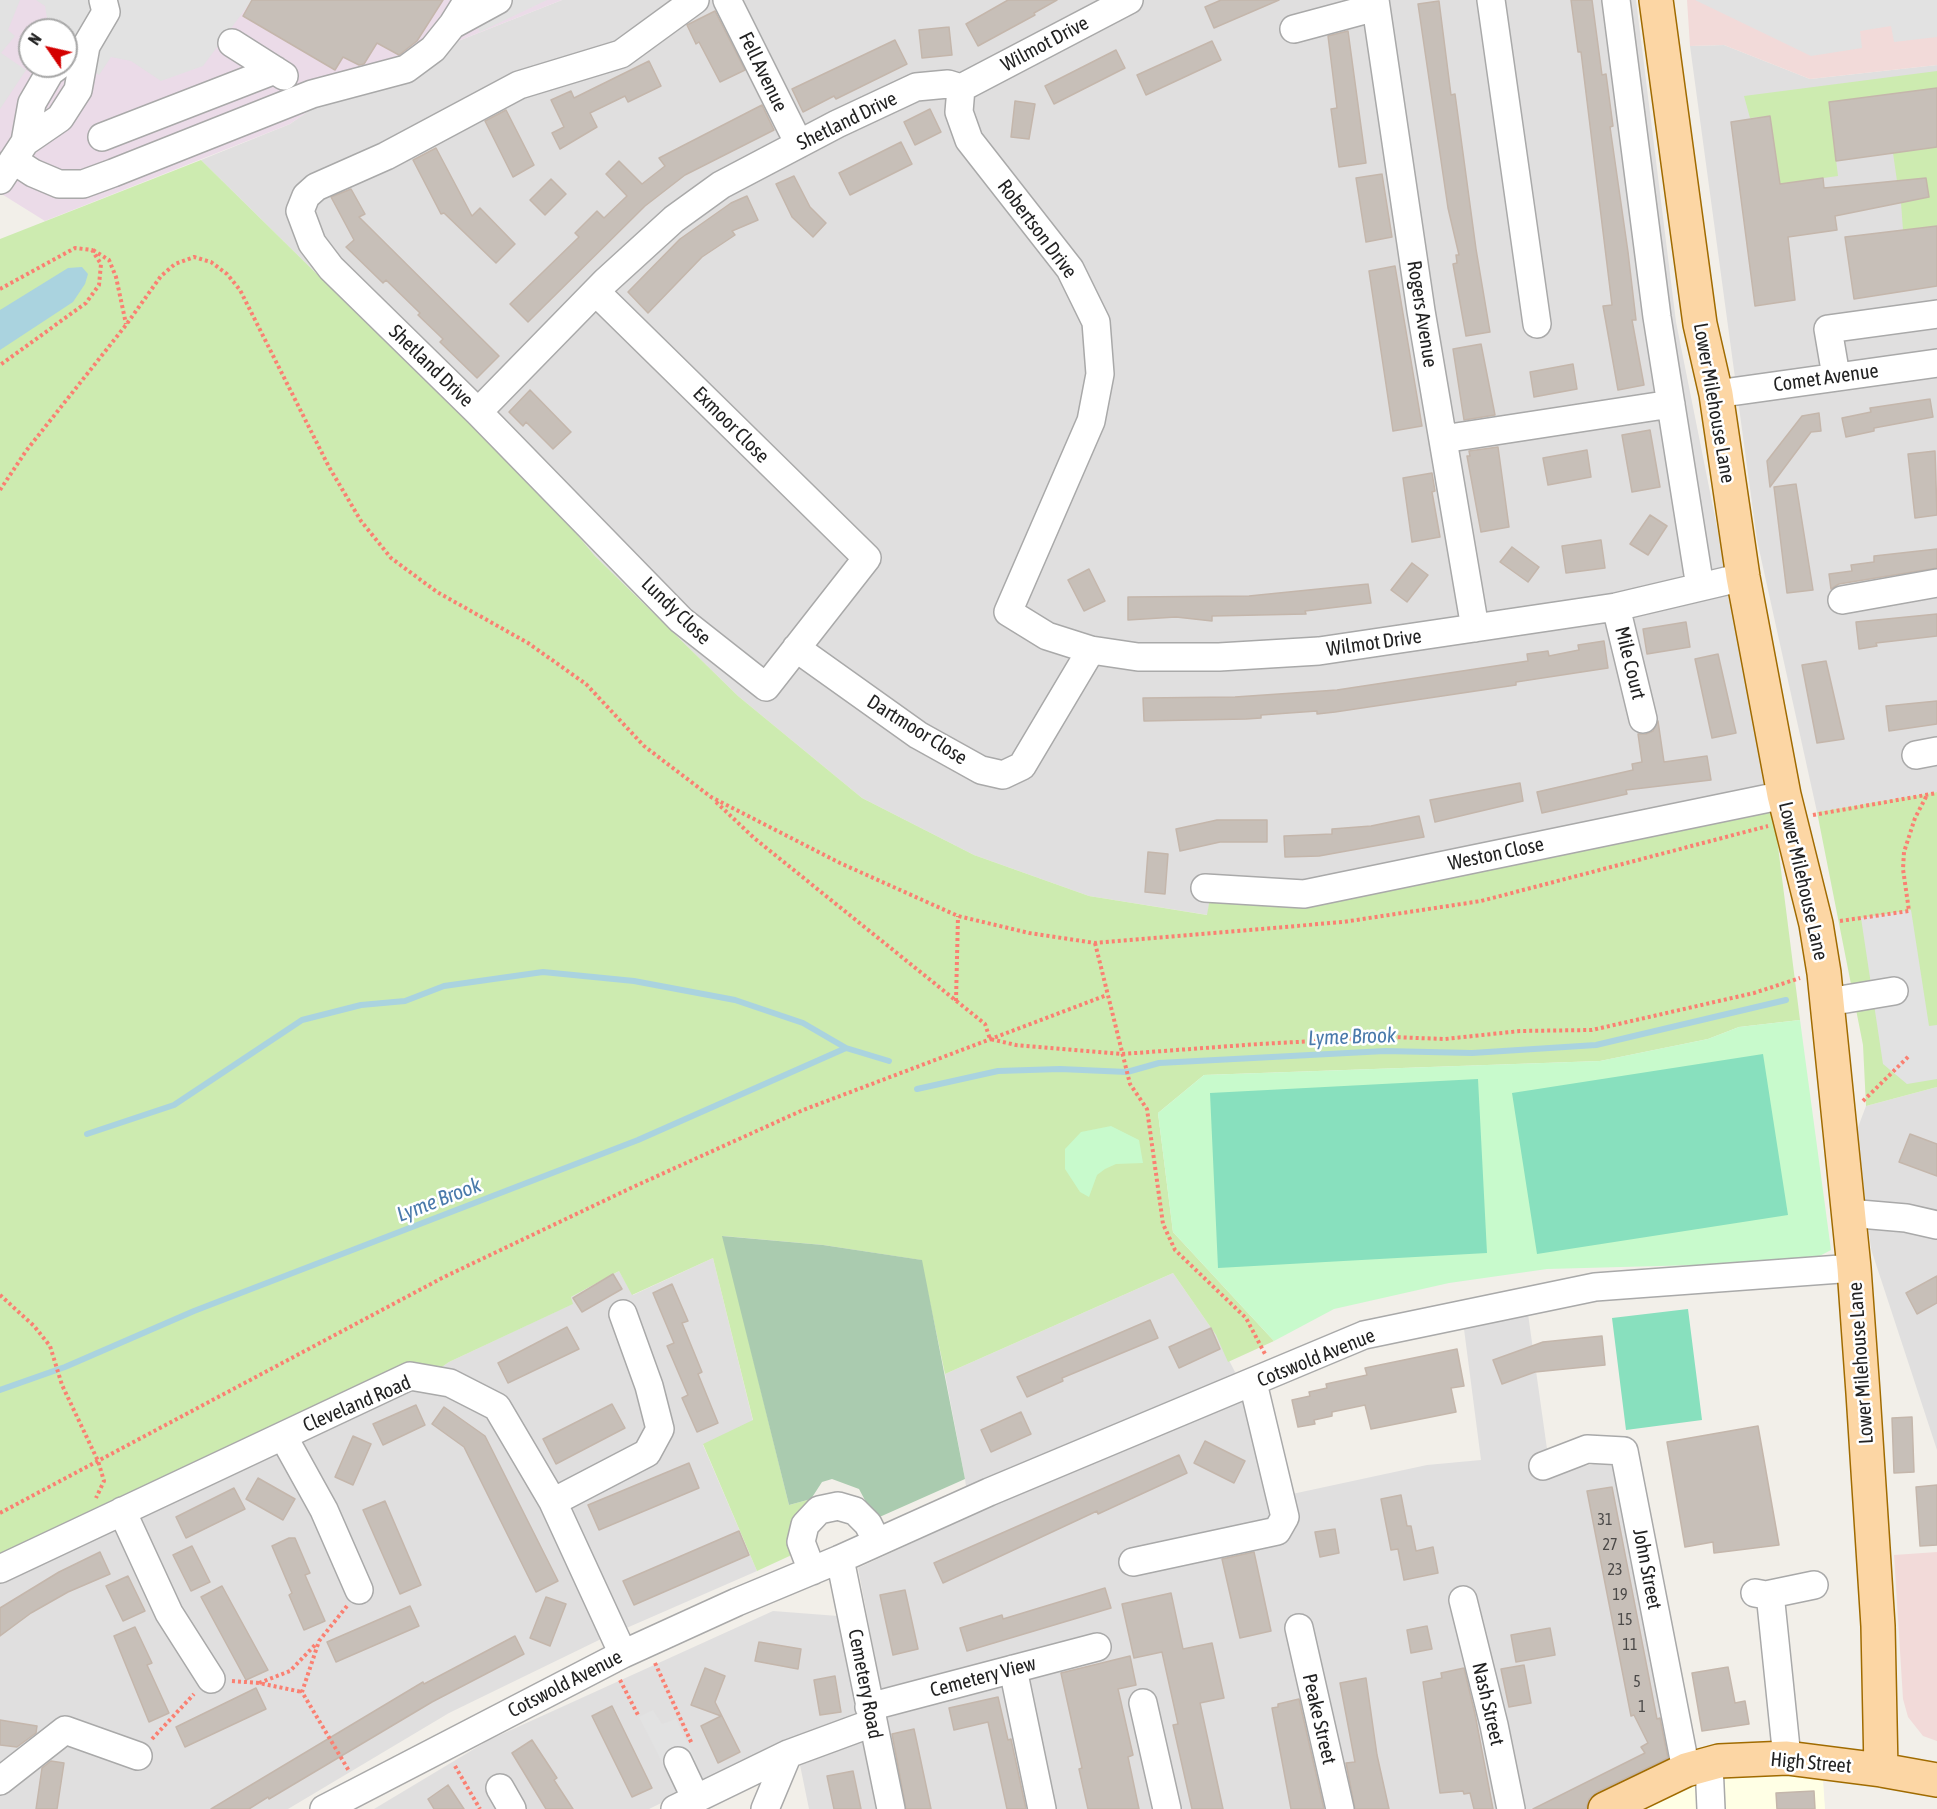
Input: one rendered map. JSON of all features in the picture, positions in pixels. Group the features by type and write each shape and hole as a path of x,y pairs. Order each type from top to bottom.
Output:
{"main road":[{"name":"Lower Milehouse Lane","path":"1656,0 1700,324 1716,394 1743,577 1787,808 1816,924 1826,987 1836,1108 1854,1268 1878,1626 1881,1770"},
{"name":"High Street","path":"1605,1809 1697,1767 1719,1761 1786,1758 1881,1770 1937,1780"}],"street":[{"path":"78,50 106,12 103,0"},
{"path":"13,161 59,184 83,183 312,94 406,69 433,49 468,0"},
{"path":"453,24 498,0"},
{"name":"Shetland Drive","path":"695,0 621,54 519,85 386,156 316,187 303,201 300,211 305,227 331,268 478,412 596,292 674,219 721,185 916,87 948,84 961,88"},
{"name":"Fell Avenue","path":"727,0 799,144"},
{"name":"Wilmot Drive","path":"961,88 1129,0"},
{"path":"1491,0 1537,324"},
{"name":"Lower Milehouse Lane","path":"1616,0 1671,404 1700,587"},
{"path":"1294,28 1376,4"},
{"name":"Rogers Avenue","path":"1376,4 1443,439 1475,628"},
{"path":"232,43 312,94"},
{"path":"102,137 275,70"},
{"path":"13,161 32,103 47,78"},
{"path":"13,161 60,118 78,90 77,78"},
{"name":"Robertson Drive","path":"961,88 959,112 969,140 1070,269 1096,322 1100,374 1090,420 1008,612"},
{"path":"134,124 148,158"},
{"name":"Exmoor Close","path":"596,292 867,558"},
{"path":"1836,376 1828,329 1937,314"},
{"name":"Comet Avenue","path":"1716,394 1937,363"},
{"path":"1443,439 1671,404"},
{"name":"Lundy Close","path":"478,412 681,620 766,687 867,558"},
{"name":"Wilmot Drive","path":"1008,612 1047,636 1091,650 1138,657 1252,655 1319,651 1616,607 1743,577"},
{"path":"1842,600 1937,583"},
{"name":"Mile Court","path":"1616,607 1644,719"},
{"name":"Dartmoor Close","path":"796,648 918,735 981,770 1003,775 1022,766 1091,650"},
{"name":"Weston Close","path":"1205,888 1304,894 1787,808"},
{"path":"1826,987 1894,991"},
{"path":"1848,1213 1933,1226"},
{"name":"Cotswold Avenue","path":"324,1809 626,1653 1000,1487 1364,1335 1595,1287 1854,1268"},
{"path":"553,1502 647,1453 660,1429 649,1386 623,1314"},
{"name":"Cleveland Road","path":"0,1569 410,1376 450,1383 497,1407 553,1502 626,1653"},
{"path":"1133,1562 1277,1531 1285,1518 1264,1378"},
{"path":"283,1436 324,1510 359,1590"},
{"name":"John Street","path":"1543,1466 1587,1449 1624,1450 1697,1767"},
{"path":"812,1571 801,1542 805,1525 819,1510 838,1506 855,1511 868,1524 877,1542"},
{"path":"122,1511 169,1613 211,1679"},
{"name":"Cemetery Road","path":"840,1559 891,1809"},
{"path":"1786,1758 1771,1603 1760,1594 1814,1585"},
{"name":"Nash Street","path":"1463,1600 1494,1725 1511,1809"},
{"name":"Peake Street","path":"1299,1628 1340,1809"},
{"name":"Cemetery View","path":"685,1804 871,1715 1013,1669 1097,1647"},
{"path":"1013,1669 1042,1809"},
{"path":"1143,1703 1167,1809"},
{"path":"0,1781 65,1730 138,1756"},
{"path":"764,1808 788,1754"},
{"path":"685,1804 687,1757"},
{"path":"1697,1767 1711,1809"}],"path":[{"path":"0,289 75,248 92,250 109,260 116,277 126,326"},
{"path":"0,365 86,303 99,285 101,264 92,250"},
{"path":"0,490 26,451 126,326 161,276 175,264 194,258 211,262 227,274 240,290 329,467 361,521 391,558 423,583 528,643 586,684 644,746 711,797 754,838 985,1024 990,1039"},
{"path":"711,797 840,863 958,916 1029,933 1095,943 1343,922 1480,901 1787,808 1937,793"},
{"path":"1816,924 1910,911 1903,869 1904,852 1915,818 1927,795"},
{"path":"956,1001 958,916"},
{"path":"1095,943 1130,1084 1147,1109 1163,1224 1174,1250 1246,1318 1264,1378"},
{"path":"990,1039 1016,1045 1122,1054 1391,1037 1445,1039 1520,1031 1592,1029 1754,993 1791,980 1826,987"},
{"path":"0,1513 444,1277 803,1110 1107,996"},
{"path":"1836,1108 1861,1104 1910,1055"},
{"path":"0,1295 40,1332 50,1346 62,1384 98,1461 104,1481 90,1510 95,1524"},
{"path":"259,1683 290,1671 319,1641 359,1590"},
{"path":"302,1692 319,1641"},
{"path":"626,1653 639,1717"},
{"path":"626,1653 687,1757"},
{"path":"138,1756 184,1703 211,1679 259,1683 302,1692 360,1790"},
{"path":"444,1747 480,1809"}],"shaded area":[{"path":"0,0 562,0 344,86 290,124 45,221 0,193"},
{"path":"0,0 20,0 8,30 15,36 1,53 18,65 18,78 21,78 0,109"},
{"path":"36,0 252,0 203,66 161,81 131,61 111,57 99,75 78,61 78,18 47,18 45,6"},
{"path":"456,0 547,0 480,32 476,23"},
{"path":"562,0 1636,0 1676,322 1773,807 1210,898 1208,915 1089,896 974,855 862,798 738,696 595,556 517,463 449,404 201,160 290,124 344,86"},
{"path":"1687,0 1937,0 1937,65 1810,79 1724,45 1690,46"},
{"path":"1695,0 1937,0 1937,37 1894,42 1891,26 1860,31 1862,48 1811,56"},
{"path":"1724,45 1810,79 1937,65 1937,792 1817,812 1757,540 1690,46"},
{"path":"1911,910 1929,1026 1937,1025 1937,1079 1907,1084 1883,1064 1861,918"},
{"path":"1937,1087 1937,1450 1871,1249 1857,1130 1866,1106"},
{"path":"722,1236 823,1245 922,1260 965,1479 875,1519 859,1489 832,1479 822,1482 811,1499 789,1505"},
{"path":"713,1258 753,1421 703,1445 757,1571 599,1640 449,1713 288,1809 0,1809 0,1582 406,1392 449,1362 572,1304 571,1297 619,1271 633,1295"},
{"path":"1173,1273 1216,1335 1252,1405 1269,1499 1427,1465 1481,1460 1464,1329 1528,1314 1547,1449 1537,1455 1540,1475 1619,1459 1672,1765 1586,1809 809,1809 800,1765 889,1731 858,1568 970,1516 945,1374"},
{"path":"1937,1552 1937,1741 1923,1736 1908,1717 1903,1699 1894,1555"},
{"path":"773,1611 838,1616 863,1710 768,1751 649,1809 374,1809 489,1740"},
{"path":"653,1710 662,1724 676,1719 696,1760 668,1774 639,1717"},
{"path":"1766,1771 1823,1779 1825,1809 1638,1809 1703,1782"}],"green space":[{"path":"1937,71 1937,88 1829,102 1838,176 1780,184 1770,116 1750,118 1744,96"},
{"path":"1937,147 1937,226 1903,230 1901,203 1929,197 1897,181 1893,153"},
{"path":"201,160 449,404 517,463 595,556 738,696 862,798 974,855 1089,896 1207,915 1210,898 1773,807 1800,1020 1739,1027 1708,1039 1600,1061 1204,1075 1158,1113 1173,1232 1274,1341 1228,1362 1216,1335 1173,1273 945,1374 921,1260 823,1245 723,1236 789,1505 811,1499 812,1502 796,1553 757,1571 703,1444 753,1420 713,1258 632,1295 619,1271 571,1297 573,1304 449,1362 406,1392 0,1582 0,239"},
{"path":"1937,792 1937,1087 1866,1106 1863,1045 1817,812"},
{"path":"1800,1020 1831,1250 1808,1262 1547,1269 1449,1283 1334,1309 1274,1341 1173,1232 1158,1113 1204,1075 1600,1061 1708,1039 1739,1027"},
{"path":"1763,1054 1788,1215 1537,1254 1512,1093"},
{"path":"1478,1079 1487,1253 1218,1268 1210,1093"},
{"path":"1111,1126 1139,1140 1143,1163 1116,1164 1105,1169 1097,1175 1089,1197 1080,1192 1065,1169 1065,1149 1081,1132"},
{"path":"1688,1309 1702,1420 1626,1430 1612,1318"}],"water":[{"path":"82,267 88,274 85,284 73,302 0,350 0,310 68,268"}],"building":[{"path":"252,0 443,0 417,41 399,55 377,43 364,64 359,65 343,57 335,70 243,16"},
{"path":"1008,0 1057,0 1034,13 1035,15 978,46 966,24"},
{"path":"1221,0 1279,0 1214,28 1205,7"},
{"path":"1571,0 1592,0 1602,75 1606,74 1613,126 1610,127 1636,320 1632,320 1644,385 1618,390 1603,306 1612,305 1581,52 1578,52"},
{"path":"1439,1 1451,95 1455,94 1490,332 1466,336 1453,264 1457,263 1456,255 1459,255 1448,208 1418,4"},
{"path":"715,11 745,70 720,82 699,42 696,44 687,25"},
{"path":"949,27 952,55 922,58 919,30"},
{"path":"1348,31 1366,163 1339,167 1331,109 1337,108 1328,36"},
{"path":"895,40 907,64 836,99 834,96 803,112 792,89"},
{"path":"1212,41 1221,60 1146,95 1137,75"},
{"path":"1116,50 1125,68 1054,104 1045,86"},
{"path":"649,61 661,86 628,102 625,96 590,113 597,127 560,149 552,133 564,127 551,100 571,91 574,98"},
{"path":"1937,88 1937,147 1836,161 1829,102"},
{"path":"1015,101 1035,104 1029,139 1011,137"},
{"path":"762,105 774,130 685,175 645,206 528,322 510,304 579,237 575,233 597,211 604,218 627,196 606,174 619,161 642,184 665,166 659,158"},
{"path":"930,109 941,132 915,145 904,122"},
{"path":"506,110 534,165 513,177 485,121"},
{"path":"1770,116 1780,184 1823,178 1824,188 1926,178 1929,197 1835,216 1837,230 1788,237 1795,300 1755,306 1731,122"},
{"path":"901,142 912,164 850,195 839,173"},
{"path":"436,148 472,216 480,208 515,244 496,263 444,213 441,214 413,160"},
{"path":"1382,174 1392,237 1366,242 1356,178"},
{"path":"794,176 810,207 826,223 813,237 792,217 776,184"},
{"path":"551,179 566,194 545,215 530,200"},
{"path":"351,189 365,214 359,217 499,356 477,378 440,342 443,339 418,315 420,313 386,280 383,283 346,247 354,240 331,197"},
{"path":"747,196 758,220 732,231 735,235 702,257 648,313 628,292 680,239 731,203"},
{"path":"1937,226 1937,286 1854,299 1845,237"},
{"path":"1395,266 1422,426 1393,431 1369,271"},
{"path":"1481,344 1495,415 1464,420 1453,349"},
{"path":"1573,364 1577,389 1534,397 1530,372"},
{"path":"530,390 571,432 553,449 526,422 523,426 509,412"},
{"path":"1930,399 1933,417 1874,428 1874,431 1846,437 1842,418 1871,412 1870,408"},
{"path":"1819,413 1821,431 1811,432 1770,487 1767,461 1802,416"},
{"path":"1650,430 1660,487 1632,492 1622,435"},
{"path":"1498,447 1509,527 1481,532 1467,456 1470,456 1469,451"},
{"path":"1587,450 1591,477 1548,485 1543,458"},
{"path":"1935,451 1937,515 1915,518 1908,454"},
{"path":"1432,473 1435,491 1432,492 1440,537 1412,542 1403,478"},
{"path":"1796,484 1813,590 1787,593 1774,487"},
{"path":"1650,515 1667,526 1648,555 1630,544"},
{"path":"1601,540 1605,568 1566,573 1562,546"},
{"path":"1512,547 1539,567 1528,582 1500,562"},
{"path":"1937,549 1937,568 1839,584 1831,589 1829,574 1852,571 1851,565 1874,562 1874,556"},
{"path":"1412,563 1428,575 1407,602 1391,590"},
{"path":"1089,569 1105,601 1084,611 1068,580"},
{"path":"1368,584 1371,603 1305,611 1306,614 1212,616 1212,621 1176,617 1128,620 1128,597 1249,596"},
{"path":"1937,614 1937,636 1876,643 1877,646 1859,649 1856,622"},
{"path":"1686,622 1690,647 1647,654 1643,629"},
{"path":"1604,641 1608,668 1516,682 1516,685 1317,714 1317,711 1261,715 1261,718 1246,719 1144,721 1143,698 1235,697 1337,690 1528,661 1527,654 1548,651 1549,656 1579,650 1578,645"},
{"path":"1718,654 1736,733 1712,738 1695,659"},
{"path":"1826,661 1844,739 1817,743 1802,665"},
{"path":"1937,701 1937,724 1889,731 1886,706"},
{"path":"1658,721 1664,762 1707,756 1711,780 1626,790 1627,794 1542,813 1537,792 1633,770 1632,764 1642,762 1638,734 1653,731"},
{"path":"1520,783 1523,801 1435,822 1430,800"},
{"path":"1419,816 1424,837 1319,856 1285,857 1284,836 1332,834 1332,829 1371,826"},
{"path":"1217,820 1267,820 1267,842 1220,842 1180,851 1176,829"},
{"path":"1148,852 1168,854 1165,894 1145,892"},
{"path":"1910,1134 1937,1144 1937,1176 1899,1162"},
{"path":"613,1274 622,1289 582,1312 573,1298"},
{"path":"1937,1276 1937,1303 1917,1314 1906,1293"},
{"path":"672,1284 688,1321 682,1323 702,1372 698,1374 718,1423 697,1432 682,1398 688,1395 667,1346 674,1343 653,1293"},
{"path":"1150,1320 1158,1338 1062,1378 1063,1381 1027,1397 1017,1377"},
{"path":"567,1327 579,1349 508,1383 498,1363"},
{"path":"1211,1328 1220,1349 1179,1368 1169,1347"},
{"path":"1602,1336 1605,1365 1535,1372 1502,1384 1493,1360 1543,1342"},
{"path":"1457,1349 1464,1386 1451,1388 1456,1412 1371,1429 1365,1405 1332,1412 1332,1416 1314,1420 1315,1424 1298,1427 1292,1400 1310,1396 1309,1392 1327,1388 1326,1384 1367,1375 1365,1368"},
{"path":"612,1404 625,1428 556,1464 543,1439"},
{"path":"416,1405 425,1425 383,1445 373,1424"},
{"path":"444,1407 485,1436 558,1581 536,1592 464,1447 432,1424"},
{"path":"1021,1412 1031,1434 991,1452 981,1430"},
{"path":"1912,1417 1914,1472 1894,1473 1892,1418"},
{"path":"1758,1426 1779,1545 1714,1553 1713,1542 1685,1547 1667,1442"},
{"path":"353,1436 371,1444 353,1485 335,1477"},
{"path":"1205,1441 1245,1461 1234,1483 1194,1463"},
{"path":"1179,1455 1187,1473 1098,1514 1097,1511 943,1583 934,1563"},
{"path":"689,1463 699,1488 599,1530 588,1505"},
{"path":"258,1478 295,1499 283,1520 246,1499"},
{"path":"1937,1485 1937,1545 1920,1546 1916,1487"},
{"path":"1612,1487 1657,1719 1660,1718 1668,1758 1597,1792 1589,1799 1586,1809 1533,1809 1645,1753 1641,1747 1648,1743 1634,1715 1631,1716 1587,1491"},
{"path":"234,1488 245,1509 186,1538 176,1517"},
{"path":"1401,1495 1407,1526 1411,1526 1416,1551 1433,1547 1438,1573 1404,1580 1398,1549 1391,1550 1381,1499"},
{"path":"385,1501 421,1585 400,1594 363,1510"},
{"path":"1335,1529 1339,1553 1320,1557 1315,1532"},
{"path":"739,1531 749,1555 634,1605 623,1581"},
{"path":"289,1538 295,1538 310,1573 305,1575 325,1621 304,1630 289,1595 292,1593 272,1546"},
{"path":"192,1546 210,1582 191,1591 173,1555"},
{"path":"100,1552 110,1574 68,1592 31,1613 0,1636 0,1608 59,1572"},
{"path":"1254,1552 1271,1631 1240,1638 1222,1559"},
{"path":"128,1576 145,1611 123,1621 106,1586"},
{"path":"222,1586 268,1670 246,1680 201,1597"},
{"path":"1105,1588 1111,1608 967,1651 960,1628 1002,1615 1003,1619"},
{"path":"905,1590 918,1649 893,1655 880,1595"},
{"path":"1171,1593 1183,1649 1212,1643 1224,1698 1200,1703 1223,1809 1192,1809 1173,1725 1178,1724 1162,1652 1134,1658 1122,1604"},
{"path":"546,1597 566,1604 550,1646 530,1638"},
{"path":"410,1606 419,1626 336,1662 327,1642"},
{"path":"1427,1626 1432,1649 1411,1653 1407,1630"},
{"path":"135,1627 152,1663 147,1665 169,1713 149,1722 114,1636"},
{"path":"1550,1628 1555,1655 1516,1662 1511,1635"},
{"path":"515,1636 524,1654 432,1702 249,1809 211,1809 423,1682 424,1684"},
{"path":"759,1642 801,1649 798,1669 755,1661"},
{"path":"1130,1656 1136,1685 1118,1689 1133,1755 1128,1757 1139,1809 1088,1809 1079,1769 1082,1768 1061,1673"},
{"path":"1524,1665 1531,1703 1509,1707 1501,1669"},
{"path":"1728,1667 1735,1703 1745,1701 1749,1724 1702,1731 1692,1673"},
{"path":"705,1668 725,1676 715,1702 740,1752 718,1763 701,1726 721,1716 691,1705"},
{"path":"1464,1668 1493,1809 1474,1809 1470,1793 1464,1794 1463,1791 1440,1793 1423,1682 1442,1678 1441,1673"},
{"path":"835,1676 841,1712 820,1715 814,1680"},
{"path":"1366,1678 1377,1755 1389,1809 1355,1809 1346,1763 1355,1762 1340,1683"},
{"path":"256,1688 266,1709 185,1747 176,1727"},
{"path":"998,1697 1008,1740 1011,1739 1026,1809 1007,1809 988,1722 954,1730 949,1708"},
{"path":"1299,1699 1324,1809 1291,1809 1272,1708 1278,1707 1278,1704"},
{"path":"612,1706 652,1788 632,1797 592,1716"},
{"path":"0,1720 37,1726 36,1733 17,1747 0,1745"},
{"path":"914,1729 931,1809 906,1809 892,1734"},
{"path":"532,1740 557,1778 554,1780 573,1809 546,1809 512,1753"},
{"path":"51,1761 64,1763 57,1809 36,1809 42,1768"},
{"path":"853,1771 861,1809 834,1809 827,1776"},
{"path":"448,1785 464,1809 434,1809 428,1799"},
{"path":"1814,1791 1815,1809 1777,1809 1776,1793"}],"waterway":[{"path":"87,1134 174,1105 302,1020 361,1005 405,1001 444,986 543,972 634,981 735,1000 803,1023 846,1048"},
{"name":"Lyme Brook","path":"917,1089 998,1071 1060,1069 1127,1072 1159,1063 1385,1051 1472,1053 1596,1045 1786,1000"},
{"name":"Lyme Brook","path":"0,1390 65,1367 194,1311 638,1140 846,1048 889,1061"}]}
